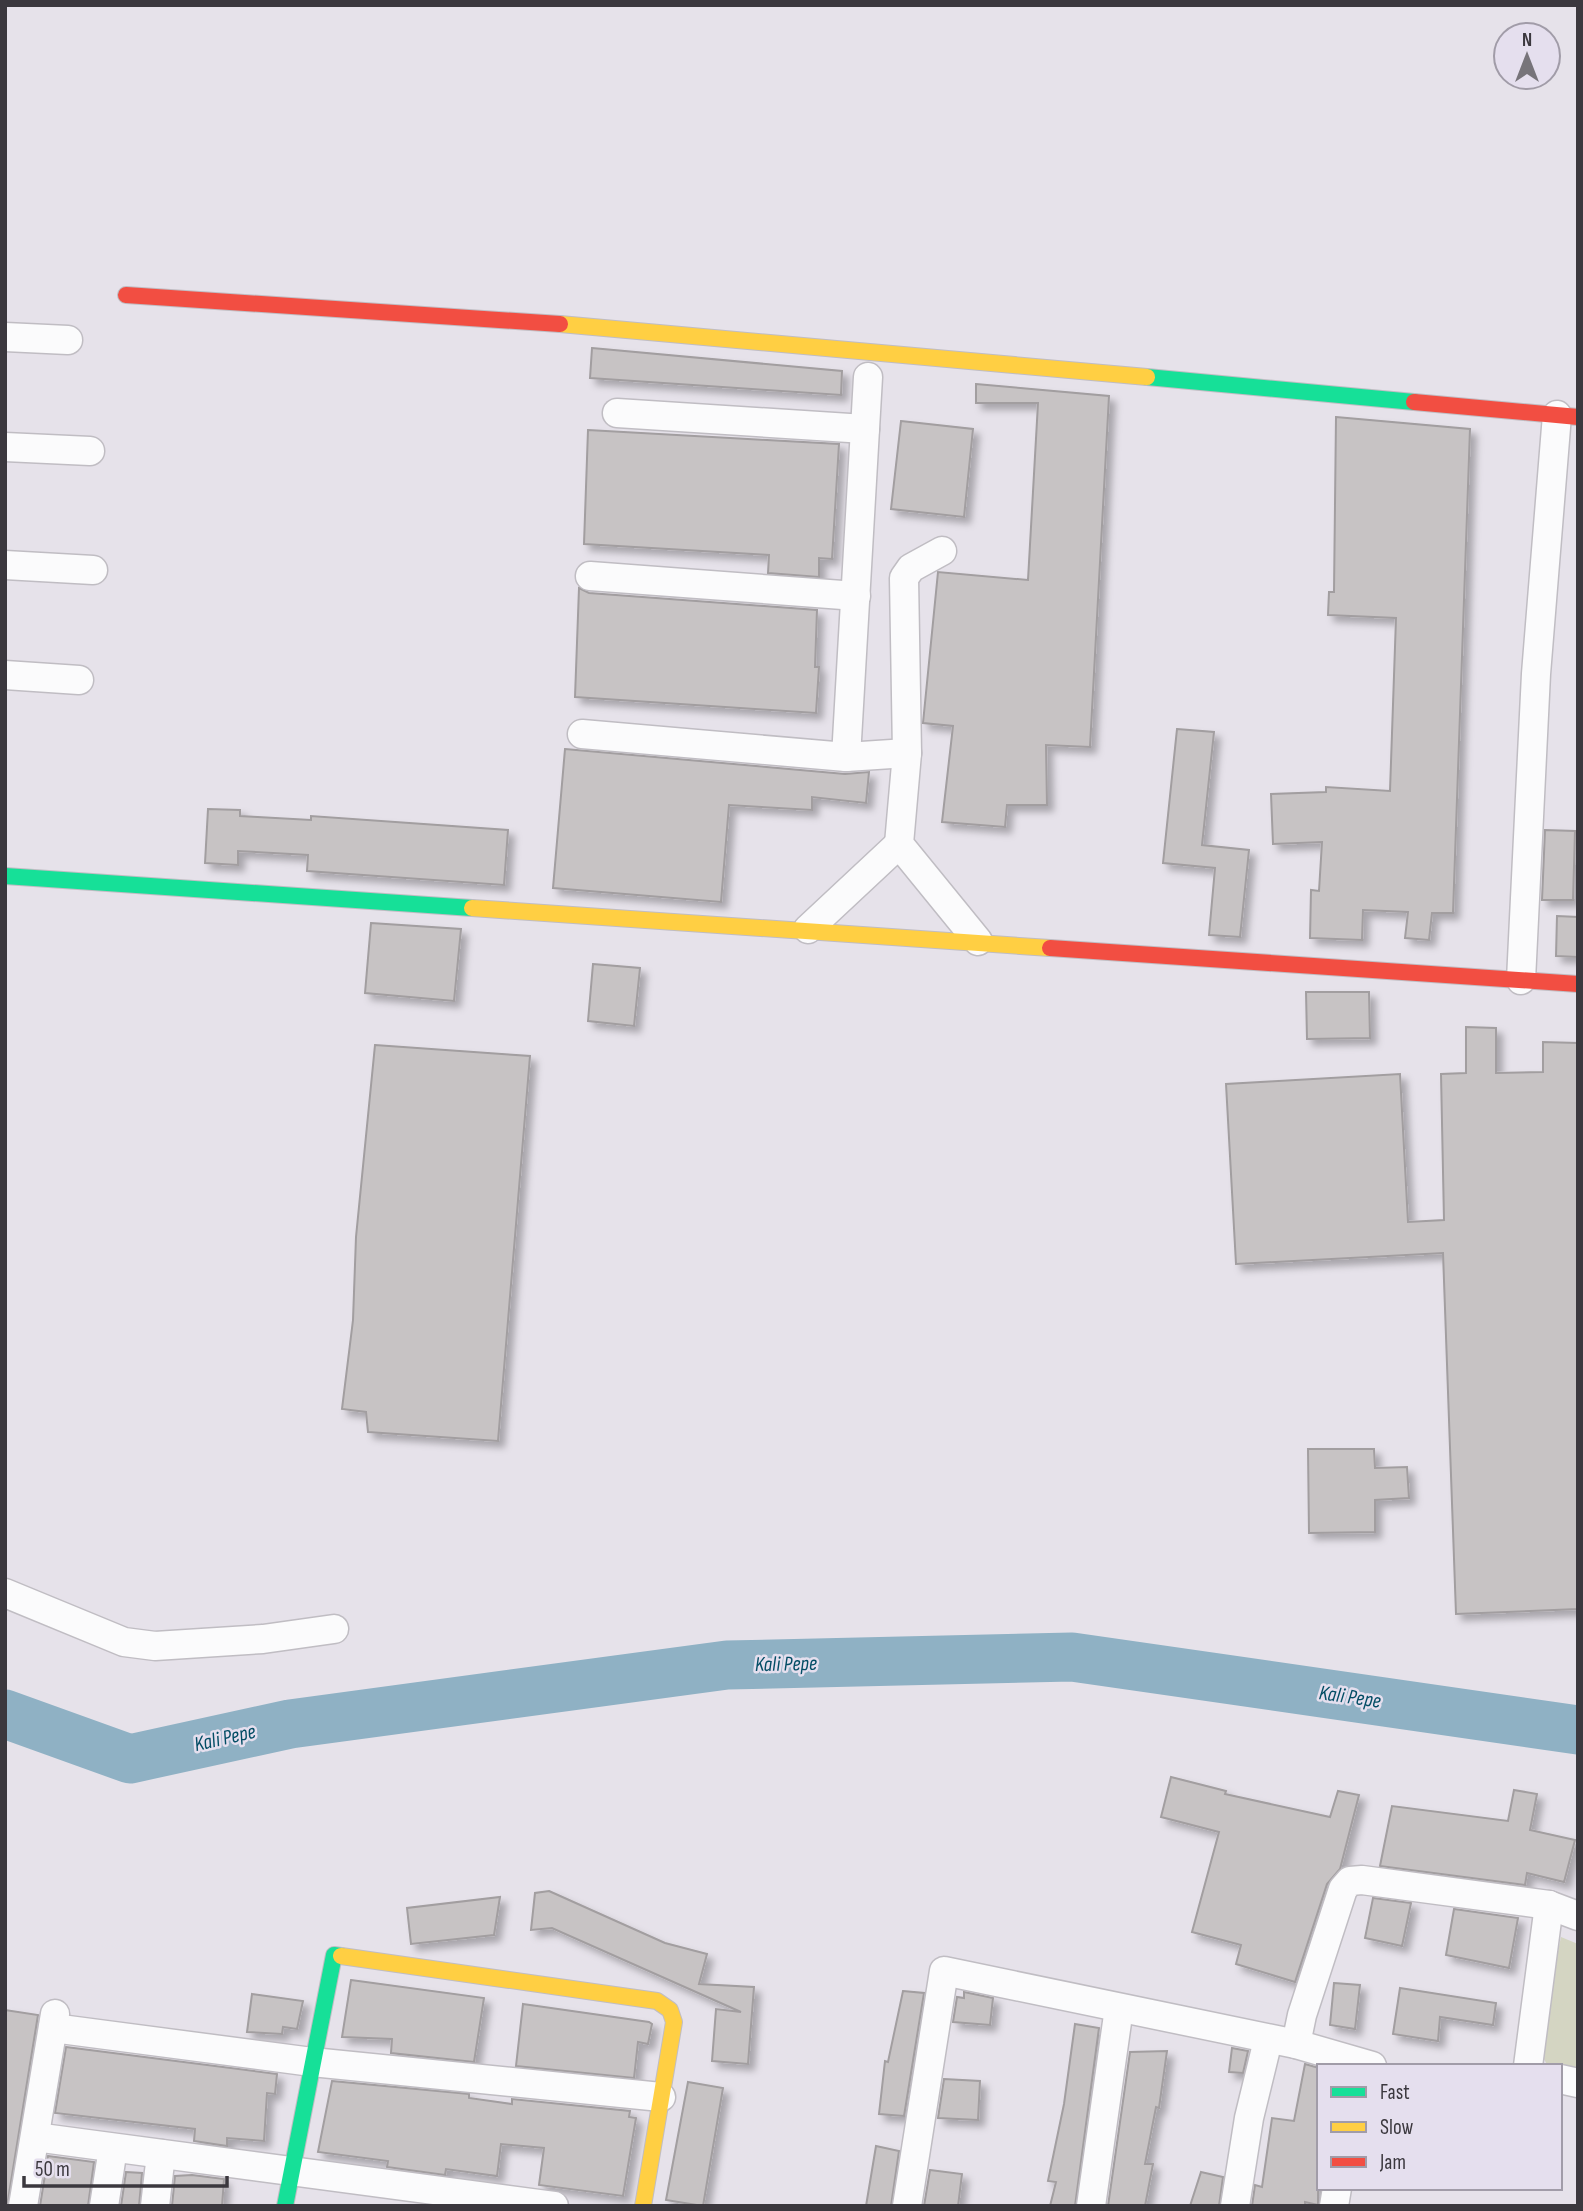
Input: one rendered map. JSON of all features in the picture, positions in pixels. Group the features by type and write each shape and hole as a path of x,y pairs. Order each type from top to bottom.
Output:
{"street":[{"path":"126,295 605,327 1568,416 1536,674 1521,980"},
{"path":"5,337 68,340"},
{"path":"846,757 868,377"},
{"path":"617,414 865,429"},
{"path":"5,447 90,451"},
{"path":"808,929 899,844 907,752 904,578 911,568 942,551"},
{"path":"5,565 93,570"},
{"path":"590,576 856,596"},
{"path":"5,676 79,680"},
{"path":"582,734 846,757 907,752"},
{"path":"899,844 978,941"},
{"path":"5,876 808,929 1578,984"},
{"path":"5,1593 124,1642 155,1646 263,1639 334,1629"},
{"path":"1296,2044 1302,2015 1339,1902 1350,1881 1362,1880 1549,1905 1578,1916"},
{"path":"1528,2064 1549,1905"},
{"path":"285,2206 334,1955 657,2001 670,2010 674,2022 643,2206"},
{"path":"907,2206 944,1971 1296,2044 1365,2064"},
{"path":"1091,2206 1119,2008"},
{"path":"23,2206 54,2021 312,2062 661,2097"},
{"path":"1235,2206 1243,2148 1268,2040"},
{"path":"35,2137 554,2206"},
{"path":"104,2206 113,2148"},
{"path":"155,2206 162,2154"}],"green space":[{"path":"1561,1937 1578,1944 1578,2079 1562,2067 1562,2064 1547,2064 1538,2049"}],"building":[{"path":"592,348 842,371 841,395 590,378"},
{"path":"976,384 1109,396 1090,747 1046,745 1047,805 1007,805 1005,827 942,822 953,726 923,723 938,572 1028,580 1038,403 976,403"},
{"path":"1336,417 1470,429 1453,913 1432,913 1429,940 1405,938 1408,912 1363,910 1362,940 1310,938 1311,890 1319,891 1322,842 1273,844 1271,794 1326,792 1326,787 1390,791 1396,618 1328,615 1329,592 1334,592"},
{"path":"901,421 973,429 964,517 891,509"},
{"path":"588,430 839,444 832,559 819,558 819,577 768,573 769,555 584,544"},
{"path":"579,588 589,593 817,610 815,667 819,667 816,713 575,697"},
{"path":"1177,729 1214,732 1202,845 1249,850 1240,937 1209,935 1215,868 1163,863"},
{"path":"565,749 845,774 869,772 866,803 812,797 812,810 729,805 721,902 553,888"},
{"path":"208,809 240,810 240,816 311,820 311,816 508,830 504,885 307,871 308,855 238,851 238,865 205,863"},
{"path":"1545,830 1575,831 1573,900 1542,900"},
{"path":"1557,916 1578,917 1578,957 1556,956"},
{"path":"371,923 461,929 454,1001 365,993"},
{"path":"593,964 640,968 634,1026 588,1021"},
{"path":"1306,992 1369,992 1370,1038 1307,1039"},
{"path":"1466,1027 1496,1028 1496,1073 1543,1072 1543,1042 1578,1043 1578,1609 1456,1614 1443,1253 1236,1264 1226,1084 1400,1074 1408,1222 1444,1220 1441,1074 1466,1073"},
{"path":"375,1045 530,1056 498,1441 368,1432 366,1412 342,1409 353,1320 356,1237"},
{"path":"1308,1449 1374,1449 1375,1468 1407,1467 1409,1498 1375,1500 1375,1532 1309,1533"},
{"path":"1171,1777 1226,1791 1225,1794 1330,1817 1338,1791 1359,1795 1340,1869 1327,1884 1295,1982 1236,1964 1241,1945 1192,1932 1219,1832 1161,1817"},
{"path":"1514,1790 1537,1794 1530,1830 1575,1840 1564,1882 1527,1873 1525,1885 1380,1866 1392,1806 1508,1821"},
{"path":"549,1891 665,1943 707,1954 699,1984 754,1987 748,2064 712,2061 716,2009 741,2012 552,1928 531,1930 535,1893"},
{"path":"500,1897 494,1935 411,1944 407,1908"},
{"path":"1373,1898 1411,1903 1402,1946 1365,1938"},
{"path":"1454,1909 1518,1918 1509,1968 1446,1955"},
{"path":"351,1980 484,1998 474,2062 391,2053 392,2039 342,2037"},
{"path":"1334,1983 1360,1985 1355,2029 1330,2025"},
{"path":"1400,1988 1496,2003 1493,2025 1440,2017 1438,2041 1393,2034"},
{"path":"903,1991 924,1993 904,2116 879,2114 885,2061 888,2062"},
{"path":"964,1992 993,1998 990,2025 953,2022 957,1997 964,1998"},
{"path":"252,1994 303,2001 297,2029 283,2027 282,2034 247,2032"},
{"path":"523,2004 652,2024 648,2044 638,2042 634,2078 516,2066"},
{"path":"5,2010 38,2015 7,2206 5,2206"},
{"path":"1075,2024 1099,2028 1075,2206 1050,2206 1056,2182 1048,2181 1064,2104"},
{"path":"66,2047 277,2074 275,2094 267,2093 264,2141 227,2138 227,2146 194,2141 195,2129 55,2113"},
{"path":"1232,2048 1248,2051 1243,2073 1229,2072"},
{"path":"1167,2051 1159,2108 1156,2107 1145,2164 1153,2164 1145,2206 1108,2206 1130,2052"},
{"path":"1305,2064 1317,2067 1318,2205 1305,2202 1305,2206 1252,2206 1255,2185 1262,2187 1272,2118 1294,2121"},
{"path":"944,2079 980,2081 978,2120 938,2118"},
{"path":"332,2081 469,2094 469,2098 512,2104 512,2099 630,2111 629,2117 636,2118 623,2196 539,2185 544,2148 501,2144 497,2176 446,2169 445,2175 387,2167 388,2161 318,2152"},
{"path":"688,2082 723,2088 703,2206 666,2200"},
{"path":"876,2146 899,2151 891,2206 866,2206"},
{"path":"48,2156 94,2162 88,2206 40,2206"},
{"path":"930,2170 962,2174 958,2206 924,2206"},
{"path":"126,2172 142,2173 139,2206 121,2206"},
{"path":"1201,2172 1223,2177 1219,2206 1190,2206"},
{"path":"175,2176 224,2179 222,2206 172,2206"}],"waterway":[{"name":"Kali Pepe","path":"5,1714 130,1759 290,1724 727,1665 1072,1657 1578,1730"}],"traffic: fast":[{"path":"1147,377 1414,402"},
{"path":"5,876 472,908"},
{"path":"285,2206 334,1955 341,1956"}],"traffic: slow":[{"path":"560,324 1147,377"},
{"path":"472,908 1050,948"},
{"path":"341,1956 657,2001 670,2010 674,2022 643,2206"}],"traffic: jam":[{"path":"126,295 560,324"},
{"path":"1414,402 1578,417"},
{"path":"1050,948 1578,984"}]}
